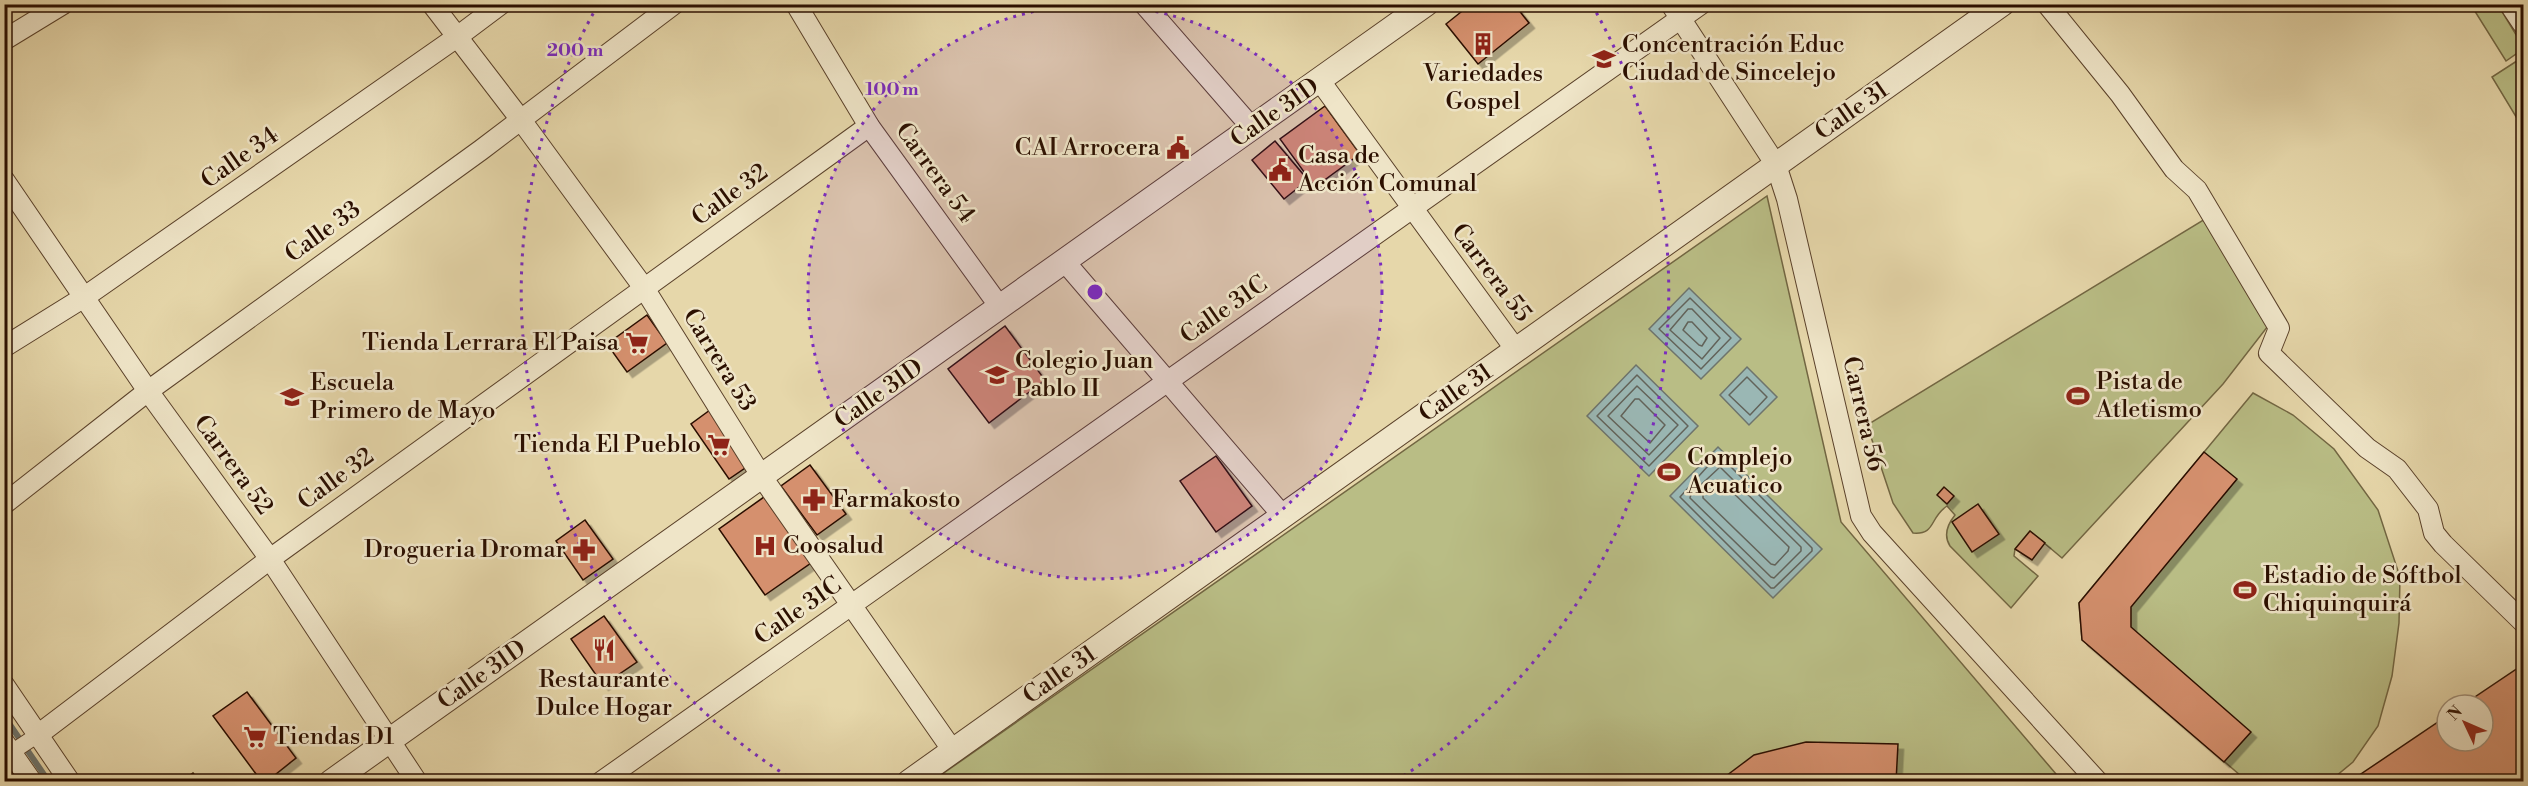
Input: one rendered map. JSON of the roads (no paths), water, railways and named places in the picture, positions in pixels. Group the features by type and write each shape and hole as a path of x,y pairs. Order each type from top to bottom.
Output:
{"street":[{"path":"4,40 63,4"},
{"name":"Carrera 53","path":"432,4 521,120 644,288 762,477 952,751"},
{"name":"Calle 34","path":"4,347 86,297 457,38 501,4"},
{"name":"Calle 33","path":"4,504 148,391 521,120 674,4"},
{"name":"Carrera 54","path":"796,4 869,126 1000,308"},
{"path":"1144,4 1253,129"},
{"name":"Calle 31D","path":"331,782 1426,4"},
{"name":"Calle 31C","path":"601,782 1412,209 1676,12 1701,4"},
{"name":"Calle 31","path":"909,782 2002,4"},
{"path":"2047,4 2120,94 2174,169 2197,190 2279,328 2269,353 2367,448 2397,469 2428,509 2434,533 2523,623"},
{"path":"2512,4 2523,22"},
{"name":"Carrera 56","path":"1676,12 1776,165 1787,199 1861,516 1872,533 2098,782"},
{"name":"Carrera 55","path":"1320,81 1516,350"},
{"name":"Calle 32","path":"11,748 36,736 270,559 869,126"},
{"name":"Carrera 52","path":"4,180 148,391 270,559 417,782"},
{"path":"1065,262 1283,516"},
{"path":"4,685 36,736 70,782"},
{"path":"11,748 32,782"}],"water":[{"path":"1689,288 1741,339 1701,379 1649,329"},
{"path":"1636,365 1698,426 1649,476 1587,416"},
{"path":"1747,367 1777,397 1749,425 1720,395"},
{"path":"1718,447 1822,549 1773,598 1670,496"}],"waterway":[{"path":"4,716 49,782"}],"place":[{"name":"Variedades Gospel","path":"1483,44"},
{"name":"Concentración Educ Ciudad de Sincelejo","path":"1604,59"},
{"name":"CAI Arrocera","path":"1178,148"},
{"name":"Casa de Acción Comunal","path":"1280,170"},
{"name":"Tienda Lerrara El Paisa","path":"637,343"},
{"name":"Colegio Juan Pablo II","path":"997,375"},
{"name":"Pista de Atletismo","path":"2078,396"},
{"name":"Escuela Primero de Mayo","path":"292,397"},
{"name":"Tienda El Pueblo","path":"719,445"},
{"name":"Complejo Acuatico","path":"1669,472"},
{"name":"Farmakosto","path":"814,500"},
{"name":"Coosalud","path":"765,546"},
{"name":"Drogueria Dromar","path":"584,550"},
{"name":"Estadio de Sóftbol Chiquinquirá","path":"2245,590"},
{"name":"Restaurante Dulce Hogar","path":"604,650"},
{"name":"Tiendas D1","path":"255,737"}]}
